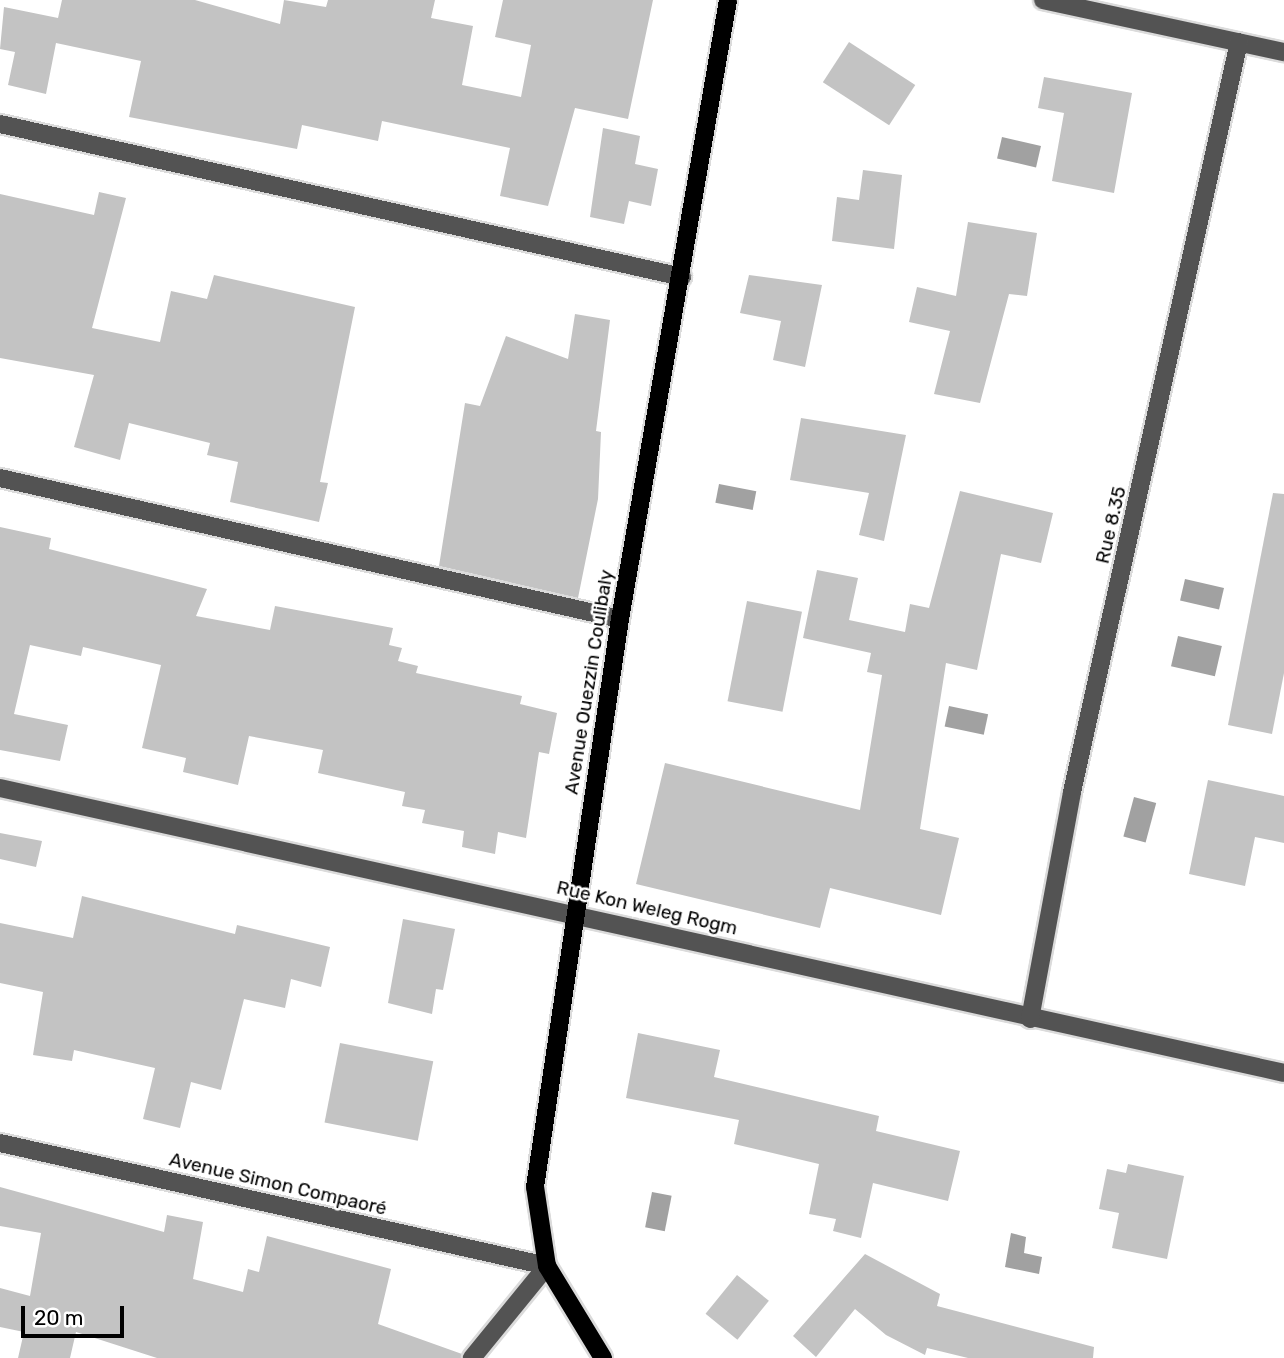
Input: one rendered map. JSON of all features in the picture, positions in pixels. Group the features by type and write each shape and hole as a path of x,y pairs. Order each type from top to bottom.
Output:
{"main road":[{"name":"Avenue Ouezzin Coulibaly","path":"603,1358 547,1266 535,1186 573,912 620,619 682,277 728,0"}],"street":[{"path":"1043,0 1284,52"},
{"name":"Rue 8.35","path":"1030,1019 1072,792 1239,42"},
{"path":"0,124 682,277"},
{"path":"0,478 620,619"},
{"name":"Rue Kon Weleg Rogm","path":"0,788 573,912 1030,1019 1284,1073"},
{"name":"Avenue Simon Compaoré","path":"0,1143 547,1266"},
{"path":"472,1358 547,1266"}],"shaded area":[{"path":"1002,137 1041,146 1036,167 997,158"},
{"path":"719,484 756,491 753,510 715,503"},
{"path":"1185,579 1224,588 1219,609 1180,600"},
{"path":"1178,636 1222,646 1215,676 1171,666"},
{"path":"949,706 988,714 984,735 945,727"},
{"path":"1134,797 1156,803 1146,843 1123,837"},
{"path":"652,1192 672,1196 665,1231 645,1227"},
{"path":"1011,1233 1026,1237 1024,1253 1042,1257 1039,1274 1005,1267"}],"building":[{"path":"62,0 195,0 280,24 284,0 326,7 328,0 435,0 431,18 473,26 462,85 521,97 531,45 495,37 503,0 653,0 628,119 575,108 548,206 500,196 510,148 382,121 378,141 302,125 297,149 129,117 141,61 56,43 46,94 8,85 15,52 0,49 4,7 58,18"},
{"path":"849,42 915,85 889,125 823,82"},
{"path":"1044,77 1132,93 1114,193 1052,181 1064,113 1038,108"},
{"path":"603,128 640,136 635,164 658,169 651,206 629,201 624,224 590,217"},
{"path":"863,170 902,175 894,249 832,241 837,197 859,200"},
{"path":"99,192 126,198 92,328 160,342 171,291 207,299 214,275 355,307 320,482 328,483 319,522 230,502 238,462 207,455 210,443 129,423 120,460 74,447 94,375 0,358 0,194 94,215"},
{"path":"968,222 1037,233 1027,296 1009,294 980,403 934,394 950,331 909,322 917,287 956,296"},
{"path":"749,275 822,285 805,367 773,360 781,321 740,313"},
{"path":"575,314 610,320 596,431 601,432 598,499 578,598 439,566 465,403 480,406 506,336 568,359"},
{"path":"801,418 906,435 884,541 859,535 869,493 790,480"},
{"path":"960,491 1053,513 1041,563 1001,554 977,670 946,663 920,829 959,838 941,915 830,888 820,928 636,884 665,763 860,810 882,675 867,672 871,653 803,638 817,570 858,578 849,620 905,632 910,604 929,608"},
{"path":"1273,493 1284,494 1284,673 1272,734 1228,725"},
{"path":"0,527 51,538 49,549 207,589 196,616 270,630 275,606 393,628 389,645 402,648 398,661 418,666 416,673 522,696 520,704 557,713 549,754 539,752 526,838 498,832 495,854 462,847 464,831 422,823 425,810 402,806 405,792 318,773 323,750 249,736 238,785 183,772 186,758 142,748 161,665 83,647 81,656 30,645 14,714 68,725 60,761 0,750"},
{"path":"747,601 802,612 783,712 728,701"},
{"path":"1208,780 1284,796 1284,843 1255,837 1245,886 1189,874"},
{"path":"0,833 42,841 36,867 0,859"},
{"path":"82,896 235,934 237,925 330,947 321,987 291,979 285,1008 244,999 221,1090 191,1082 180,1128 143,1119 155,1068 74,1050 72,1061 33,1055 43,992 0,983 0,923 73,938"},
{"path":"403,919 455,929 443,990 436,989 432,1014 388,1003"},
{"path":"638,1033 720,1050 714,1077 879,1116 876,1131 960,1151 948,1201 873,1183 861,1238 833,1231 836,1219 809,1214 819,1164 734,1144 739,1120 626,1098"},
{"path":"340,1043 433,1061 418,1141 325,1123"},
{"path":"1128,1164 1184,1176 1167,1259 1112,1248 1119,1213 1099,1209 1107,1169 1126,1173"},
{"path":"0,1187 164,1232 167,1215 203,1222 193,1279 243,1292 248,1269 259,1272 267,1236 391,1269 378,1324 462,1354 461,1358 157,1358 76,1332 70,1358 18,1358 24,1332 0,1327 0,1288 30,1296 41,1233 0,1226"},
{"path":"865,1254 940,1294 937,1306 1094,1347 1093,1358 968,1358 927,1348 925,1355 886,1335 855,1309 816,1357 793,1336"},
{"path":"737,1275 769,1301 737,1340 706,1314"}]}
